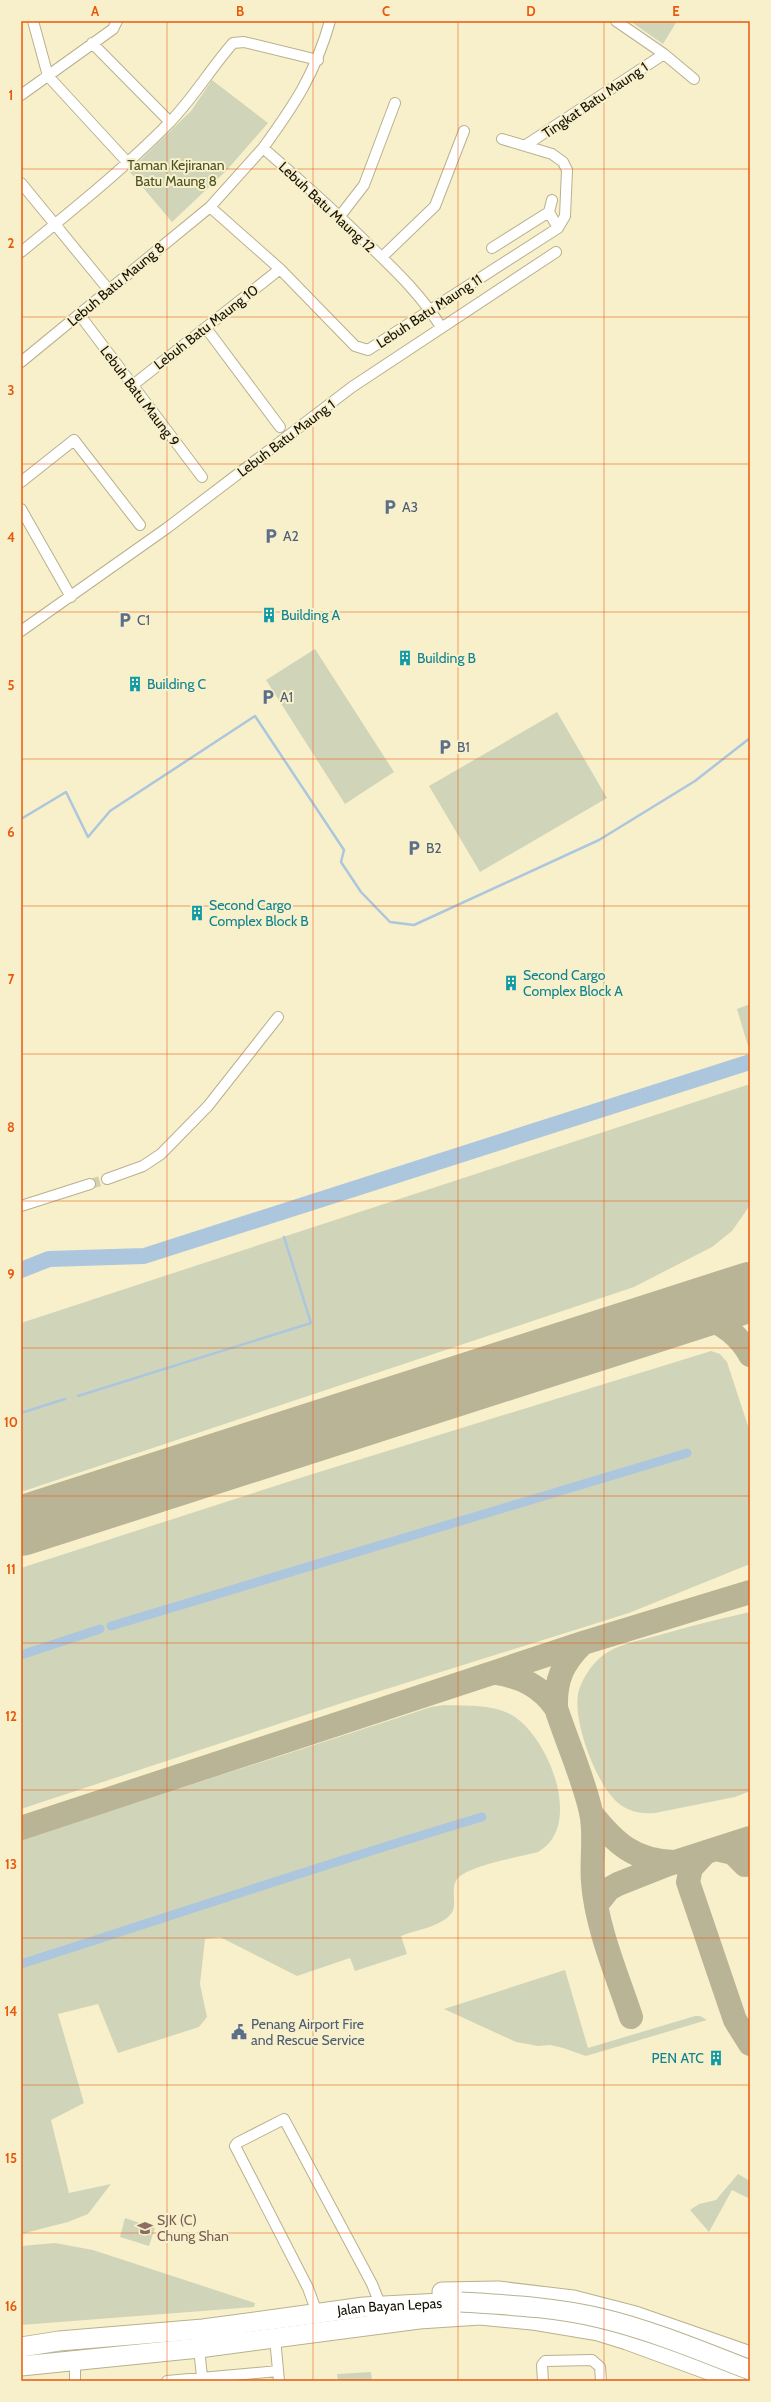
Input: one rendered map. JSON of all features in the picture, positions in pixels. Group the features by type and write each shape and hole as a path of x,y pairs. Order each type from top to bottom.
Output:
{"highway":[{"path":"372,2306 432,2293 506,2292 599,2306 635,2316 750,2356"},
{"name":"Jalan Bayan Lepas","path":"21,2347 59,2341 203,2330 372,2306 461,2302 533,2307 600,2318 690,2347 750,2370"},
{"name":"Jalan Bayan Lepas","path":"21,2369 30,2365 199,2348 419,2319 480,2315 532,2320 598,2332 627,2340 739,2381"},
{"path":"380,2325 507,2328 568,2336 631,2352 683,2372 699,2381"},
{"path":"696,2337 750,2347"},
{"path":"21,2340 59,2341"}],"street":[{"path":"34,21 48,76 128,163"},
{"path":"21,95 113,29 117,21"},
{"path":"210,207 263,148 291,108 318,60 330,21"},
{"path":"616,21 664,54 694,79"},
{"path":"21,250 55,224 128,163 170,122 187,103 233,43 244,42 318,60"},
{"path":"92,43 170,122"},
{"name":"Tingkat Batu Maung 1","path":"526,145 664,54"},
{"path":"340,216 364,185 395,103"},
{"path":"382,258 435,206 464,131"},
{"path":"502,139 526,145 559,157 567,170 565,216 558,228"},
{"name":"Lebuh Batu Maung 12","path":"263,148 340,216 420,296 441,327"},
{"path":"21,184 108,289"},
{"path":"552,200 549,212 558,228"},
{"name":"Lebuh Batu Maung 11","path":"210,207 280,269 355,346 363,350 372,349 430,309 558,228"},
{"name":"Lebuh Batu Maung 8","path":"21,362 108,289 210,207"},
{"path":"492,248 549,212"},
{"name":"Lebuh Batu Maung 1","path":"21,631 167,528 352,387 556,252"},
{"name":"Lebuh Batu Maung 10","path":"133,386 280,269"},
{"name":"Lebuh Batu Maung 9","path":"79,314 202,477"},
{"path":"206,328 280,427"},
{"path":"21,482 74,440 140,525"},
{"path":"21,509 71,597"},
{"path":"107,1179 143,1166 161,1154 208,1106 278,1018"},
{"path":"21,1206 90,1184"},
{"path":"317,2313 308,2288 236,2146 237,2143 284,2119 372,2284 372,2306"},
{"path":"167,2381 202,2377 279,2376 275,2338"},
{"path":"199,2348 202,2377"},
{"path":"75,2360 75,2381"},
{"path":"543,2381 542,2365 545,2361 592,2360 600,2367 601,2381"}],"green space":[{"path":"630,21 677,21 663,44"},
{"name":"Taman Kejiranan Batu Maung 8","path":"212,80 268,123 226,171 172,222 129,171 191,111"},
{"path":"315,649 394,772 345,804 266,680"},
{"path":"557,712 607,798 480,872 429,786"},
{"path":"750,1004 750,1046 748,1046 737,1009"},
{"path":"750,1084 750,1204 732,1231 712,1247 634,1287 21,1492 21,1323"},
{"path":"711,1351 720,1354 727,1362 750,1432 750,1564 629,1613 342,1703 21,1809 21,1568 303,1477"},
{"path":"750,1612 750,1791 735,1797 655,1813 635,1812 622,1806 610,1794 594,1768 583,1736 577,1706 581,1683 587,1673 602,1656 621,1646 691,1626"},
{"path":"444,1705 486,1707 510,1714 524,1725 537,1740 548,1760 556,1781 560,1802 559,1822 552,1839 538,1852 485,1865 459,1877 454,1886 454,1905 451,1914 441,1922 401,1936 407,1954 355,1971 350,1958 297,1976 220,1937 205,1939 200,1984 207,2017 199,2027 118,2053 98,2004 58,2014 84,2103 51,2120 69,2193 111,2184 88,2214 68,2222 21,2234 21,1840 431,1707"},
{"path":"565,1970 588,2048 695,2016 700,2016 707,2020 586,2056 550,2045 538,2046 516,2042 444,2009"},
{"path":"738,2174 750,2181 750,2199 732,2190 709,2232 690,2210 699,2204 716,2200"},
{"path":"125,2218 155,2228 149,2246 120,2237"},
{"path":"55,2243 93,2250 255,2303 254,2307 21,2325 21,2246"},
{"path":"371,2372 372,2381 338,2381 337,2374"}],"waterway":[{"path":"21,819 66,792 88,837 110,811 255,716 344,850 341,862 361,892 390,922 414,925 599,840 695,781 750,738"},
{"path":"21,1270 49,1259 144,1256 750,1062"},
{"path":"78,1396 311,1323 284,1237"},
{"path":"21,1413 65,1399"},
{"path":"111,1626 687,1453"},
{"path":"21,1655 100,1629"},
{"path":"21,1964 482,1817"}],"taxiway":[{"path":"712,1304 726,1301 750,1277"},
{"path":"661,1321 702,1318 717,1323 730,1331 742,1342 750,1355"},
{"path":"21,1828 583,1643 750,1592"},
{"path":"496,1673 514,1677 537,1688 556,1708 557,1689 562,1672 570,1657 583,1643"},
{"path":"556,1708 588,1799 593,1829 593,1882 598,1916 631,2017"},
{"path":"591,1813 608,1833 636,1854 660,1861 674,1862"},
{"path":"597,1904 609,1889 618,1884 666,1865 750,1838"},
{"path":"716,1849 733,1853 745,1865 745,1854 750,1843"},
{"path":"706,1852 691,1868 688,1882 735,2020 750,2044"}],"runway":[{"path":"21,1526 750,1292"}],"tunnel":[{"path":"90,1184 107,1179"}],"place":[{"name":"A3","path":"390,507"},
{"name":"A2","path":"271,536"},
{"name":"Building A","path":"269,615"},
{"name":"C1","path":"125,620"},
{"name":"Building B","path":"405,658"},
{"name":"Building C","path":"135,684"},
{"name":"A1","path":"268,697"},
{"name":"B1","path":"445,747"},
{"name":"B2","path":"414,848"},
{"name":"Second Cargo Complex Block B","path":"197,913"},
{"name":"Second Cargo Complex Block A","path":"511,983"},
{"name":"Penang Airport Fire and Rescue Service","path":"239,2032"},
{"name":"PEN ATC","path":"716,2058"},
{"name":"SJK (C) Chung Shan","path":"145,2228"}]}
